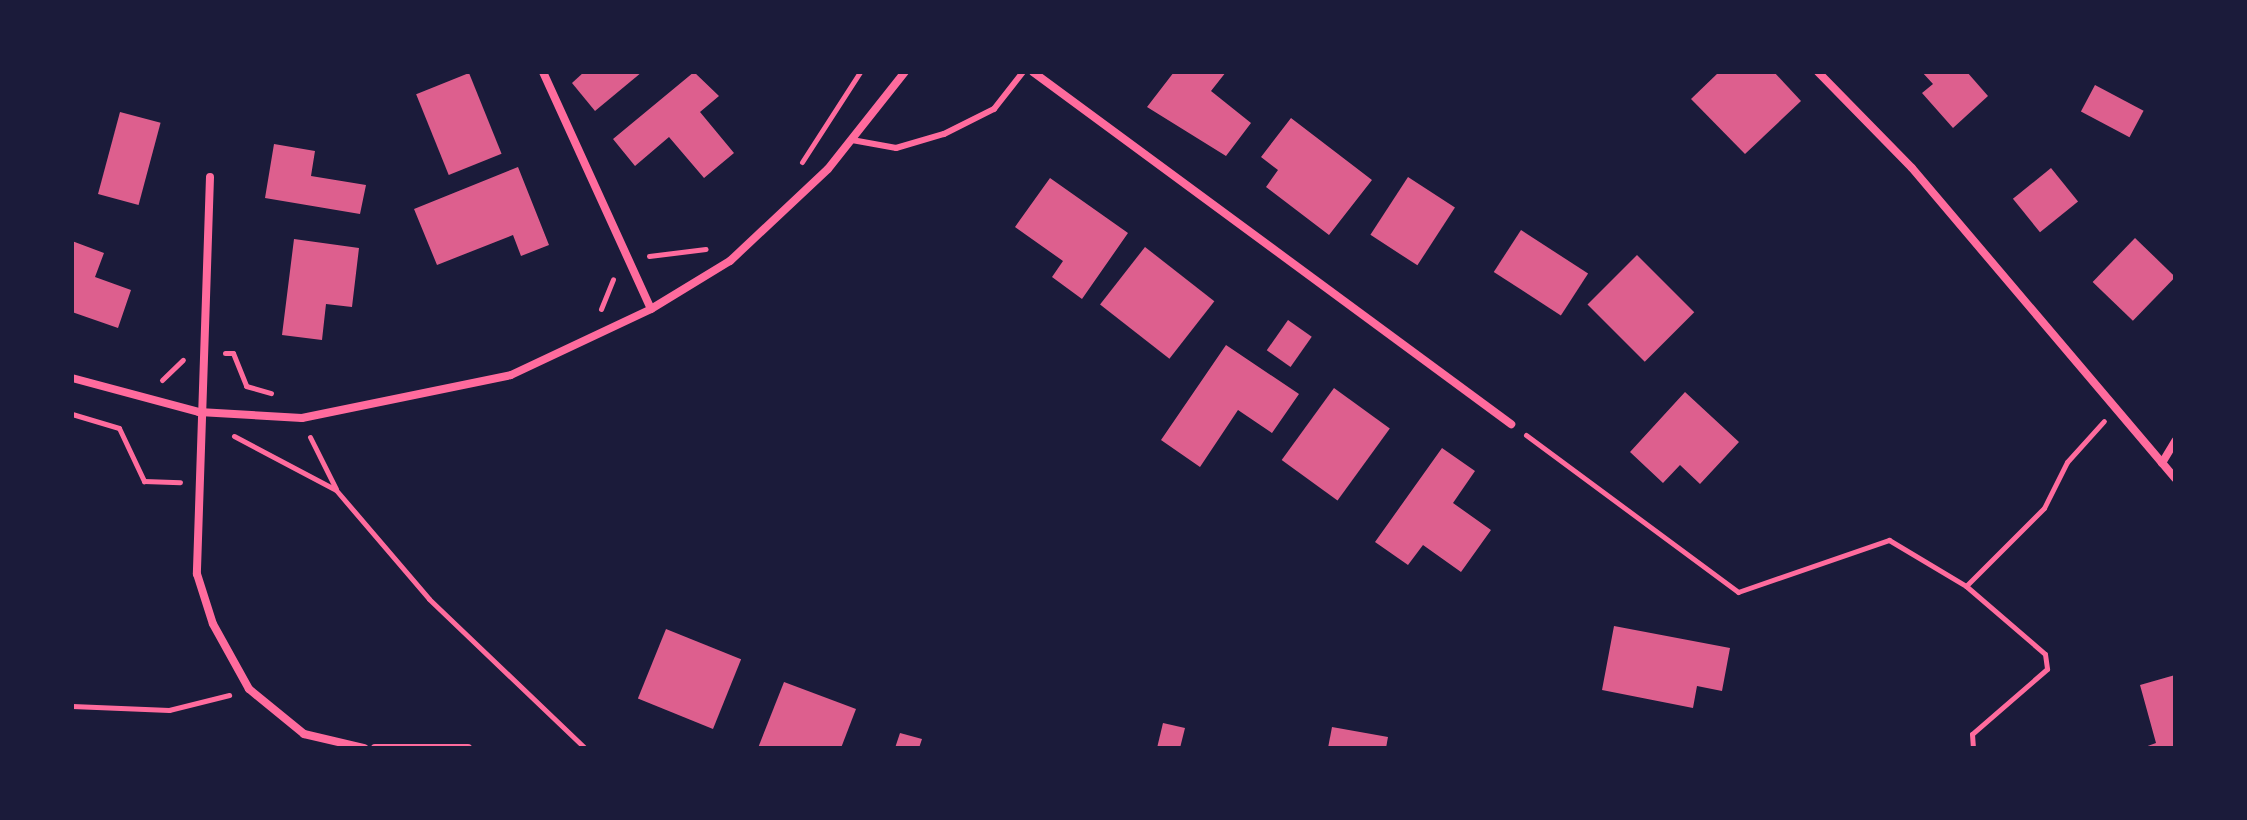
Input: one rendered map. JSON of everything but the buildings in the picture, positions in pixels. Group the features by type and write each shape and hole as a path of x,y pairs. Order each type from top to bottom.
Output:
{"street":[{"path":"543,72 627,268 651,309"},
{"path":"72,378 199,412 302,418 511,375 651,309 730,261 852,140 905,72"},
{"path":"1033,72 1511,424"},
{"path":"1818,72 1912,168 2175,478"},
{"path":"210,177 199,412 201,483 197,574 213,624 249,689 304,734 364,748"},
{"path":"2162,463 2175,441"},
{"path":"375,748 468,748"}],"lane":[{"path":"852,140 896,148 944,134 994,109 1023,72"}],"path":[{"path":"789,176 860,72"},
{"path":"596,315 613,291 613,273 654,254 709,248 720,238"},
{"path":"149,379 164,380 186,354 233,353 246,386 282,396"},
{"path":"1966,586 2044,508 2067,462 2116,409"},
{"path":"199,412 336,490"},
{"path":"72,414 119,428 144,481 201,483"},
{"path":"302,418 336,490 429,599 585,748"},
{"path":"1511,424 1738,592 1889,540 1966,586 2045,654 2047,669 1972,734 1973,748"},
{"path":"72,706 169,710 249,689"}]}
